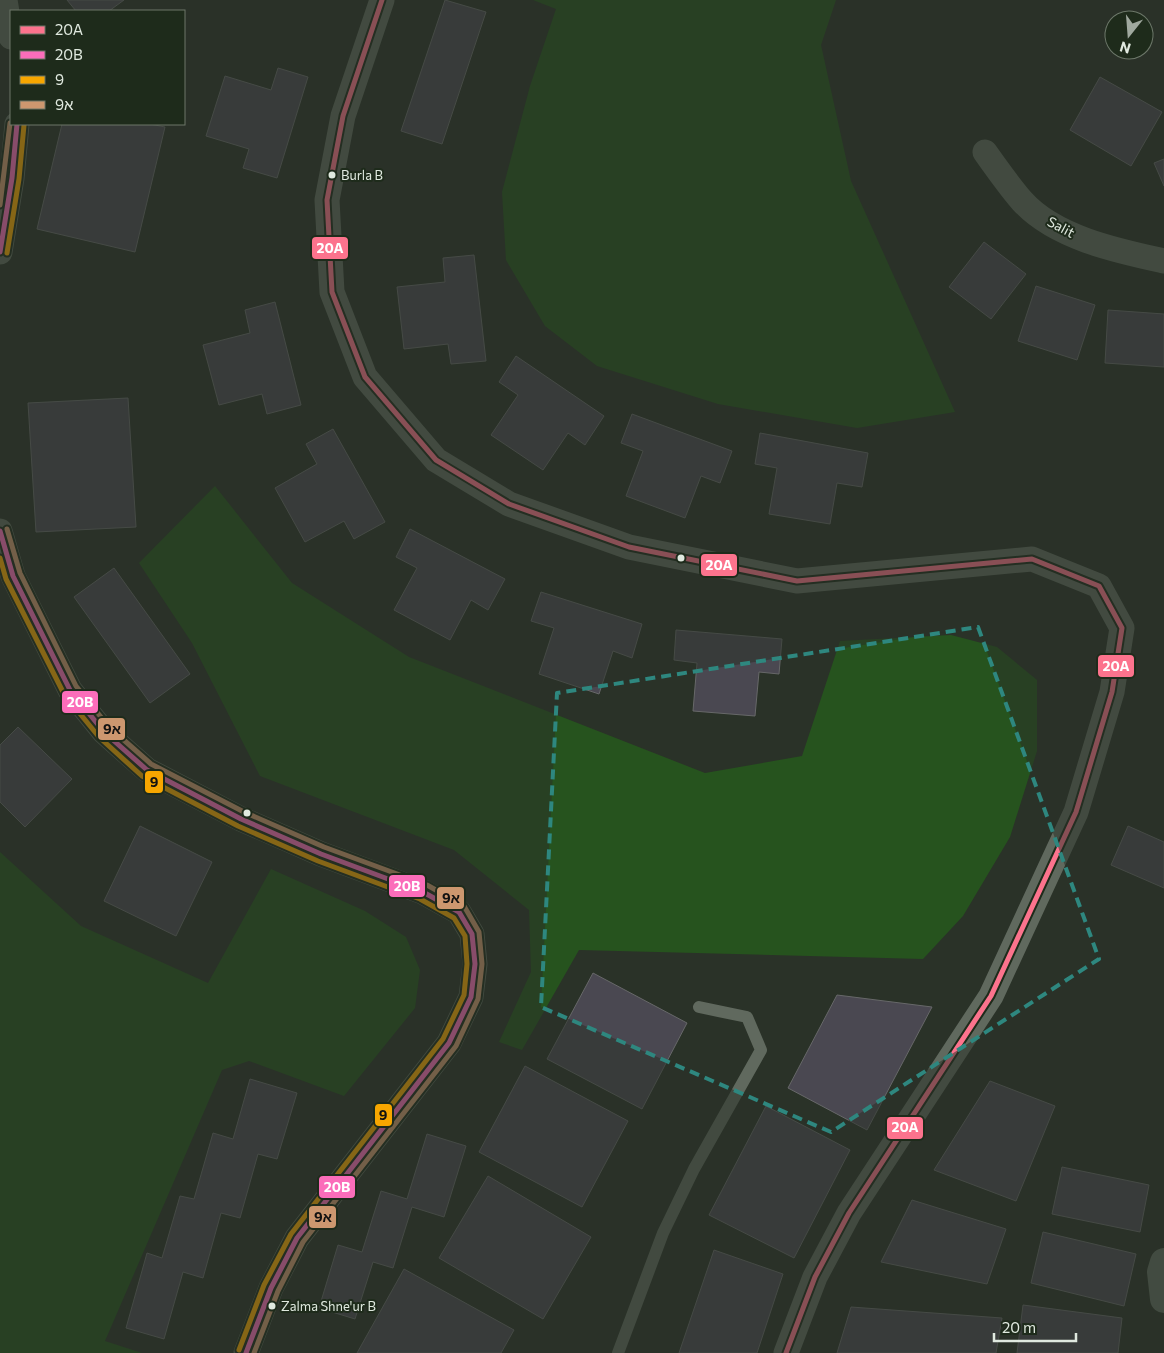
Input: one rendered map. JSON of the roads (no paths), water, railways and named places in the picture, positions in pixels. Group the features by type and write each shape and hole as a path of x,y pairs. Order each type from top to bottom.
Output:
{"street":[{"path":"5,0 10,31"},
{"path":"382,0 343,116 328,200 332,292 366,377 436,460 509,504 629,547 797,581 1032,559 1099,586 1122,628 1112,692 1076,812 991,996 850,1213 815,1277 786,1353"},
{"path":"0,252 12,178 16,125"},
{"name":"Salit","path":"985,152 1023,202 1056,228 1113,250 1164,261"},
{"path":"0,531 14,576 70,690 104,732 148,770 241,819 321,854 423,892 459,912 472,934 476,964 471,997 449,1043 297,1238 271,1288 246,1353"},
{"path":"1164,1262 1161,1272 1164,1299"}],"lane":[{"path":"618,1353 663,1233 694,1169 761,1050 747,1017 699,1007"}],"place":[{"name":"Burla B","path":"332,175"},
{"name":"Zalma Shne'ur B","path":"272,1306"}]}
